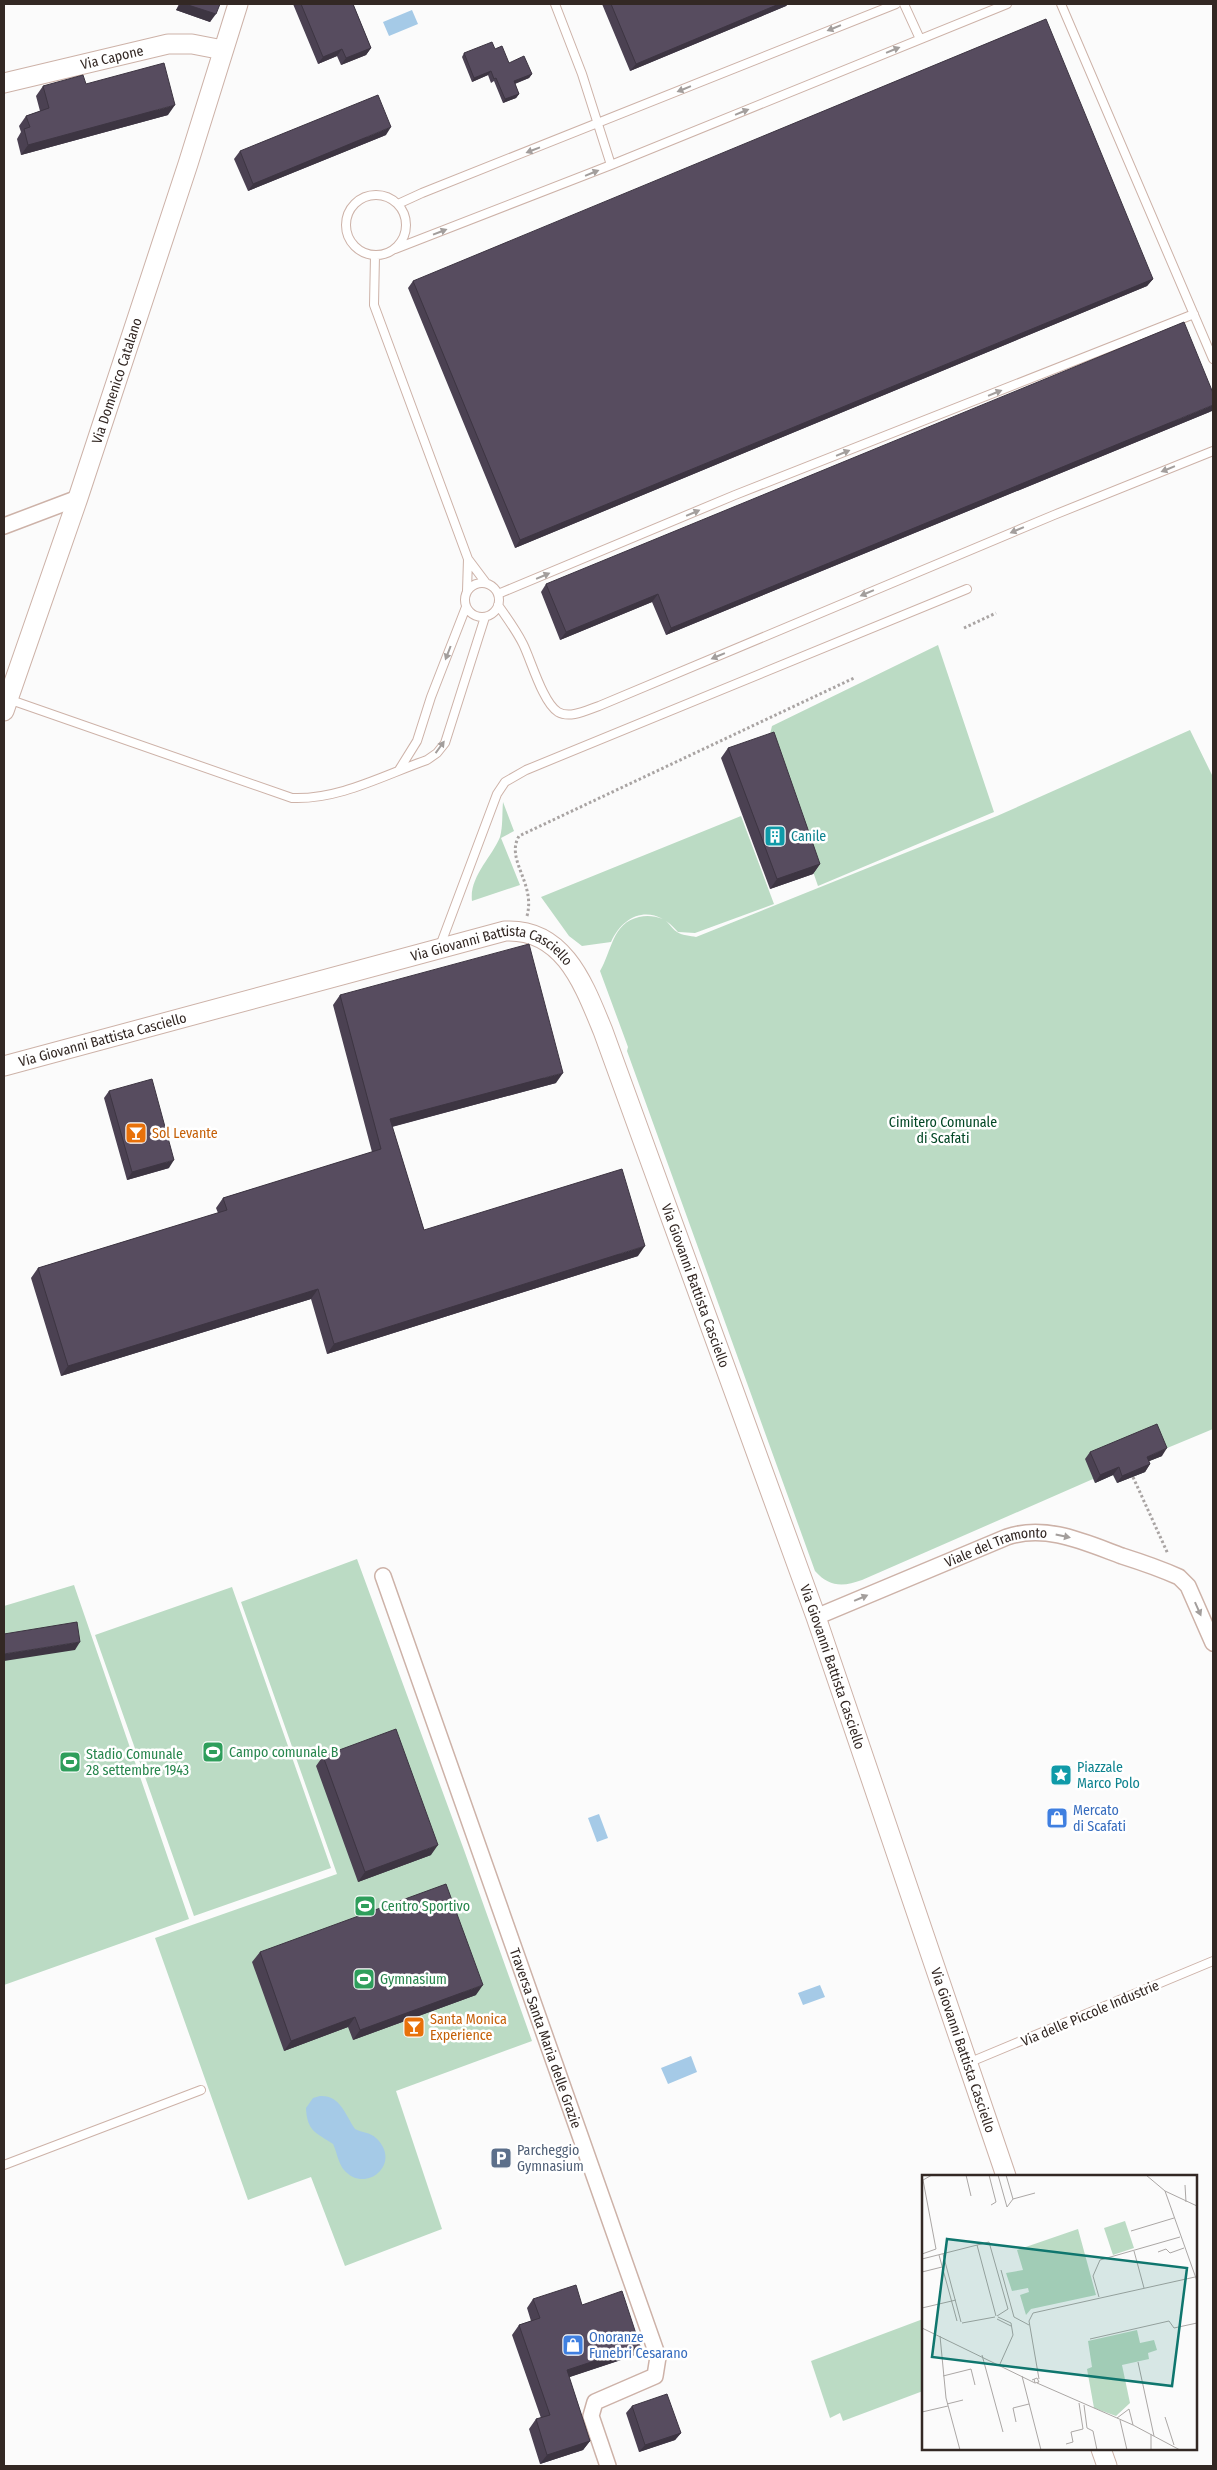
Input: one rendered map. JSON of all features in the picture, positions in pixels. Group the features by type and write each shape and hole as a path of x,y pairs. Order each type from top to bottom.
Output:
{"street":[{"name":"Via Domenico Catalano","path":"6,705 78,498 188,164 238,4"},
{"name":"Via Capone","path":"4,83 168,44 192,44 223,50"},
{"path":"4,526 78,498"},
{"name":"Via Giovanni Battista Casciello","path":"4,1066 505,930 522,930 539,936 561,953 572,966 590,1001 816,1616 1006,2175"},
{"name":"Viale del Tramonto","path":"816,1616 1021,1532 1067,1536 1179,1578"},
{"name":"Traversa Santa Maria delle Grazie","path":"383,1576 658,2357 655,2376 595,2402 591,2416 608,2466"},
{"path":"1179,1578 1188,1586 1213,1643"},
{"path":"1101,2450 1107,2466"}],"lane":[{"path":"555,4 582,74 596,125 611,165"},
{"path":"398,204 896,4"},
{"path":"904,4 920,39"},
{"path":"394,249 406,232 404,212 391,198 372,194 362,197 349,211 346,230 350,240 361,251 376,255 394,249 611,165 1007,4"},
{"path":"1061,4 1213,358"},
{"path":"376,255 374,305 468,558 486,583 495,589 498,594 498,605 491,615 485,617 474,615 466,607 464,602 467,591 468,558"},
{"path":"498,594 735,495 1194,314"},
{"path":"498,605 524,645 548,702 557,712 567,714 579,713 1054,514 1213,452"},
{"path":"467,591 476,584 486,583"},
{"path":"440,947 492,806 505,782 526,770 967,589"},
{"path":"399,770 415,745 466,607"},
{"path":"6,705 292,798 308,799 327,796 427,760 437,753 444,743 485,617"},
{"name":"Via delle Piccole Industrie","path":"967,2064 1213,1961"},
{"path":"4,2166 70,2138 201,2090"}],"path":[{"path":"964,628 996,614"},
{"path":"522,930 530,904 526,883 516,858 514,845 520,836 854,678"},
{"path":"1133,1477 1179,1578"}],"green space":[{"path":"938,645 994,812 818,886 768,742 772,726"},
{"name":"Cimitero Comunale di Scafati","path":"1190,730 1213,777 1213,1429 1160,1451 1162,1456 1142,1464 1145,1472 1117,1483 1113,1475 1095,1483 1093,1479 862,1580 849,1584 831,1583 815,1571 627,1051 628,1047 600,971 618,931 630,920 642,916 657,917 665,920 679,933 696,937 997,816"},
{"path":"503,802 514,831 501,838 520,885 472,901 472,892 477,875 500,837"},
{"path":"741,816 774,904 695,933 678,932 660,917 641,915 624,923 611,942 582,946 569,936 541,897"},
{"name":"Centro Sportivo","path":"357,1559 532,2041 396,2091 442,2229 345,2266 311,2177 248,2200 155,1938 337,1874 241,1602"},
{"name":"Stadio Comunale 28 settembre 1943","path":"74,1585 189,1919 4,1985 4,1606"},
{"name":"Campo comunale B","path":"232,1587 331,1868 194,1916 95,1635"},
{"path":"922,2319 922,2391 843,2421 840,2413 830,2418 811,2361"}],"water":[{"path":"412,10 418,24 389,36 383,22"},
{"path":"599,1814 608,1838 597,1842 588,1818"},
{"path":"820,1985 825,1997 803,2005 798,1993"},
{"path":"691,2056 697,2072 668,2084 661,2068"},
{"path":"320,2096 337,2102 355,2129 376,2138 383,2148 385,2157 384,2166 378,2173 362,2179 353,2177 342,2167 333,2144 314,2131 308,2122 306,2108 313,2098"}],"building":[{"path":"185,4 220,4 216,14"},
{"path":"301,4 353,4 371,48 346,58 342,49 323,57"},
{"path":"611,4 779,4 636,64"},
{"path":"1046,19 1153,279 520,540 413,281"},
{"path":"492,42 495,49 502,46 509,63 524,56 532,74 514,81 519,94 505,99 491,71 474,78 464,53"},
{"path":"164,63 175,105 28,145 24,129 30,127 26,116 49,108 43,86 83,75 86,84"},
{"path":"378,95 391,127 253,184 240,151"},
{"path":"1184,322 1213,393 1213,405 671,628 658,594 566,632 546,584"},
{"name":"Canile","path":"774,732 820,864 777,879 728,748"},
{"path":"529,944 563,1073 390,1119 424,1230 622,1169 645,1246 334,1344 318,1289 68,1366 38,1268 227,1210 223,1198 381,1149 340,995"},
{"name":"Sol Levante","path":"152,1079 174,1160 132,1172 109,1091"},
{"path":"1157,1424 1167,1448 1147,1457 1150,1464 1122,1476 1119,1467 1100,1475 1090,1452"},
{"path":"77,1622 80,1642 4,1654 4,1634"},
{"path":"396,1729 438,1845 365,1872 323,1756"},
{"name":"Gymnasium","path":"446,1884 483,1985 360,2030 355,2017 291,2041 260,1952"},
{"name":"Onoranze Funebri Cesarano","path":"576,2285 582,2305 622,2291 640,2346 567,2370 590,2441 547,2455 536,2419 550,2415 519,2325 540,2318 533,2299"},
{"path":"667,2394 681,2433 645,2445 632,2406"}],"place":[{"name":"Canile","path":"775,836"},
{"name":"Sol Levante","path":"136,1133"},
{"name":"Campo comunale B","path":"213,1752"},
{"name":"Stadio Comunale 28 settembre 1943","path":"70,1762"},
{"name":"Piazzale Marco Polo","path":"1061,1775"},
{"name":"Mercato di Scafati","path":"1057,1818"},
{"name":"Centro Sportivo","path":"365,1906"},
{"name":"Gymnasium","path":"364,1979"},
{"name":"Santa Monica Experience","path":"414,2027"},
{"name":"Parcheggio Gymnasium","path":"501,2158"},
{"name":"Onoranze Funebri Cesarano","path":"573,2345"}]}
